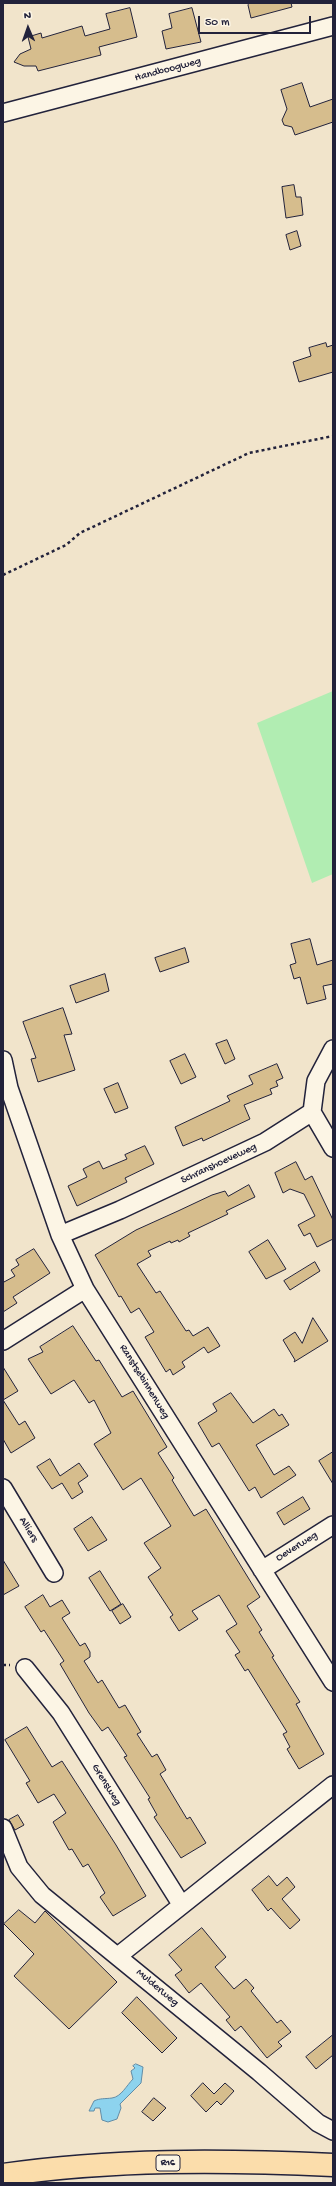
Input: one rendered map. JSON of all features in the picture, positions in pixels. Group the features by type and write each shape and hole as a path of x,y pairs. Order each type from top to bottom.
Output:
{"highway":[{"name":"R16","path":"3,2175 104,2164 255,2162 333,2165"}],"street":[{"name":"Handboogweg","path":"3,113 333,26"},
{"path":"333,1049 316,1081 312,1112 333,1148"},
{"name":"Ranstsebinnenweg","path":"3,1060 6,1090 60,1235 85,1289 333,1682"},
{"name":"Schranshoeveweg","path":"60,1235 120,1210 265,1142 312,1112"},
{"path":"3,1341 85,1289"},
{"name":"Alliers","path":"3,1488 54,1573"},
{"name":"Oeverweg","path":"262,1570 333,1525"},
{"name":"Grensweg","path":"25,1668 61,1714 181,1904"},
{"path":"118,1956 181,1904 333,1785"},
{"name":"Mulderweg","path":"3,1828 19,1867 37,1889 57,1909 118,1956 318,2123 333,2131"}],"path":[{"path":"3,575 66,545 80,533 249,453 333,436"}],"green space":[{"path":"333,691 333,874 312,883 257,723"}],"water":[{"path":"136,2064 143,2067 141,2083 120,2104 121,2108 117,2119 108,2122 102,2120 100,2108 95,2108 94,2111 89,2111 94,2101 112,2098 121,2093 133,2079 131,2071 135,2068 133,2066"}],"building":[{"path":"250,3 291,3 292,7 251,18 248,5"},
{"path":"130,8 137,37 99,47 101,55 38,71 36,66 24,66 14,62 20,54 31,49 28,37 41,33 42,38 82,26 85,36 110,29 106,14"},
{"path":"192,8 201,42 166,49 162,31 172,28 169,14"},
{"path":"302,83 310,107 333,99 333,122 295,135 292,127 284,125 282,120 287,109 281,90"},
{"path":"294,185 296,197 301,197 303,215 286,218 282,187"},
{"path":"297,231 301,246 290,250 286,235"},
{"path":"326,343 327,347 333,345 333,372 299,382 293,362 311,356 309,348"},
{"path":"310,939 317,965 333,960 333,984 323,986 326,999 307,1004 300,977 294,979 290,965 296,963 291,944"},
{"path":"185,948 189,962 160,972 155,958"},
{"path":"105,974 109,991 76,1003 70,986"},
{"path":"63,1008 72,1034 64,1035 75,1070 38,1082 31,1059 36,1058 23,1022"},
{"path":"227,1040 235,1059 225,1064 216,1044"},
{"path":"185,1054 196,1077 181,1084 170,1061"},
{"path":"277,1064 283,1078 276,1081 278,1086 270,1089 272,1094 244,1105 250,1119 203,1141 202,1138 183,1146 175,1127 230,1101 227,1096 253,1084 249,1076"},
{"path":"118,1083 128,1108 115,1113 104,1089"},
{"path":"145,1146 154,1164 125,1178 127,1182 77,1206 68,1186 87,1177 83,1169 99,1161 103,1169 127,1159 125,1155"},
{"path":"296,1162 305,1180 312,1176 333,1220 333,1239 317,1247 310,1233 304,1236 298,1225 315,1216 304,1194 290,1189 283,1193 275,1173"},
{"path":"249,1185 255,1197 226,1211 228,1214 188,1233 190,1236 179,1242 178,1240 171,1243 170,1241 148,1251 151,1256 137,1264 156,1293 160,1291 186,1331 189,1330 193,1336 208,1327 220,1346 208,1353 204,1347 182,1362 185,1367 173,1375 170,1369 166,1372 145,1337 154,1332 139,1308 131,1313 121,1296 119,1297 95,1255 136,1230 212,1195 225,1191 228,1196"},
{"path":"268,1240 286,1269 266,1279 249,1252"},
{"path":"34,1249 50,1273 13,1297 17,1303 3,1312 3,1280 4,1282 15,1276 11,1270 19,1265 16,1260"},
{"path":"315,1262 320,1271 290,1290 284,1281"},
{"path":"313,1318 328,1341 294,1362 295,1360 283,1340 295,1332 302,1343"},
{"path":"73,1326 96,1361 99,1360 122,1397 133,1391 167,1447 158,1453 174,1478 172,1480 194,1516 206,1509 260,1597 247,1606 262,1630 259,1632 274,1656 272,1657 300,1702 296,1704 324,1754 299,1769 287,1749 290,1747 283,1734 287,1732 248,1669 245,1671 235,1655 240,1652 226,1631 237,1624 219,1595 192,1611 198,1619 179,1631 170,1617 173,1615 148,1577 161,1568 144,1543 171,1526 141,1478 123,1490 94,1444 111,1433 94,1400 89,1403 74,1380 51,1394 28,1359 43,1352 40,1347"},
{"path":"3,1367 18,1391 3,1400"},
{"path":"231,1393 253,1423 274,1409 279,1416 282,1414 289,1425 256,1445 274,1475 289,1466 296,1475 261,1498 255,1487 249,1491 219,1443 212,1447 198,1423 217,1411 213,1404"},
{"path":"3,1400 19,1425 25,1421 35,1438 11,1453 3,1439"},
{"path":"333,1452 333,1484 319,1461"},
{"path":"50,1459 60,1476 79,1463 88,1476 78,1483 83,1492 72,1499 62,1483 52,1489 37,1467"},
{"path":"303,1497 310,1509 284,1525 277,1513"},
{"path":"92,1517 107,1540 88,1551 74,1529"},
{"path":"3,1560 19,1586 3,1595"},
{"path":"100,1571 121,1604 110,1611 89,1578"},
{"path":"43,1595 50,1607 62,1600 70,1613 62,1618 80,1646 85,1643 90,1652 90,1657 84,1661 98,1683 102,1680 119,1708 125,1705 141,1732 137,1734 152,1757 157,1754 166,1770 160,1774 187,1819 190,1817 206,1843 181,1858 154,1817 157,1815 148,1799 150,1798 124,1757 127,1756 108,1727 102,1731 89,1713 60,1664 64,1661 44,1630 41,1632 25,1607"},
{"path":"123,1604 131,1617 120,1624 112,1611"},
{"path":"27,1727 52,1767 62,1761 116,1845 146,1896 113,1916 100,1897 105,1893 88,1864 83,1867 72,1849 69,1850 53,1822 66,1813 54,1794 38,1803 26,1783 30,1781 5,1740"},
{"path":"18,1815 24,1825 15,1830 9,1820"},
{"path":"269,1876 277,1886 287,1877 295,1887 282,1899 300,1920 290,1929 271,1908 268,1911 252,1890"},
{"path":"19,1910 35,1923 45,1911 117,1982 69,2029 14,1976 34,1954 4,1924"},
{"path":"202,1928 226,1957 215,1967 234,1989 246,1979 254,1988 251,1991 277,2023 281,2020 291,2032 278,2042 282,2046 267,2058 241,2026 235,2031 226,2020 230,2017 201,1983 189,1993 175,1975 182,1970 169,1955"},
{"path":"137,1997 177,2038 162,2053 122,2013"},
{"path":"333,2035 333,2055 316,2069 306,2057"},
{"path":"203,2083 214,2094 225,2083 234,2091 221,2105 217,2101 206,2112 191,2096"},
{"path":"154,2098 166,2108 153,2121 142,2112"}]}
